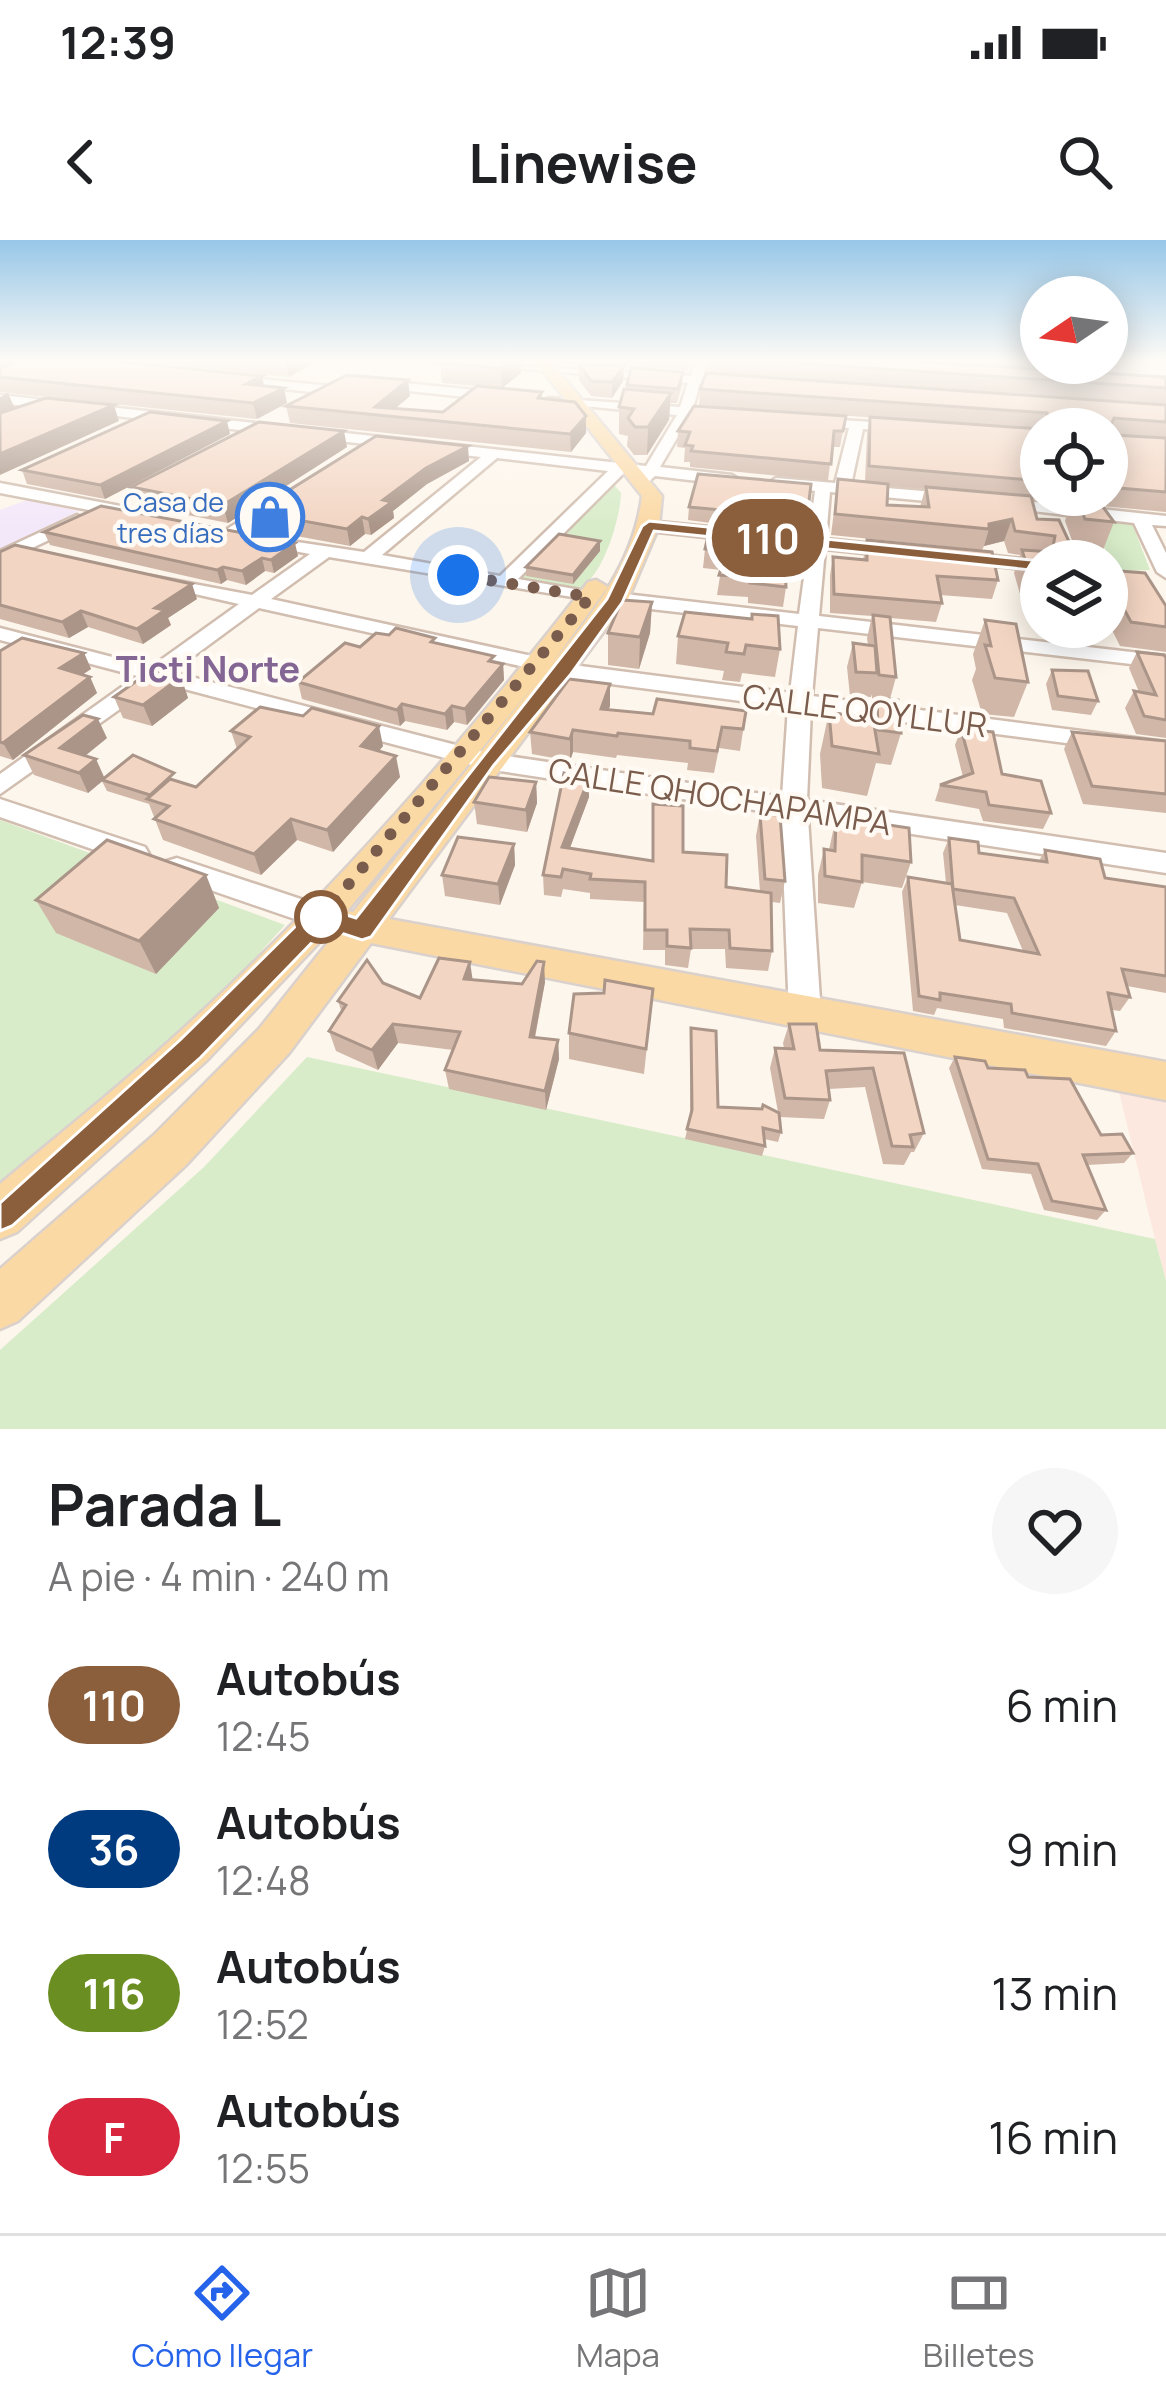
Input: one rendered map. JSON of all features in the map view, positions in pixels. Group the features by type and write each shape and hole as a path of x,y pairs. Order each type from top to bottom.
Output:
{"main road":[{"path":"0,1303 170,1150 274,1041 341,924 603,598 649,526 652,496 579,415"},
{"path":"603,598 630,509 631,471"},
{"path":"341,924 1166,1081"},
{"path":"0,1214 341,924"}],"street":[{"path":"16,418 23,415"},
{"path":"148,415 631,471 1020,499"},
{"path":"242,439 285,415"},
{"path":"504,582 631,471 684,415"},
{"path":"738,415 744,416"},
{"path":"785,419 796,415"},
{"path":"822,415 857,424 928,430"},
{"path":"130,426 152,416"},
{"path":"805,1015 794,808 800,701 817,543 857,424"},
{"path":"357,452 375,441"},
{"path":"366,560 496,452"},
{"path":"0,487 26,485 150,517"},
{"path":"0,508 26,485"},
{"path":"232,533 304,487"},
{"path":"10,553 128,499"},
{"path":"1128,515 1166,520"},
{"path":"1140,518 1160,576"},
{"path":"649,526 1020,564"},
{"path":"212,529 366,560 603,598 1166,662"},
{"path":"0,786 324,552"},
{"path":"10,553 63,558"},
{"name":"CALLE QOYLLUR","path":"128,573 551,667 1166,749"},
{"name":"CALLE QHOCHAPAMPA","path":"0,634 473,758 1166,863"},
{"path":"0,808 341,924"}],"shaded area":[{"path":"27,500 79,511 0,549 0,510"},
{"path":"1119,1092 1166,1100 1166,1281 1155,1239"}],"green space":[{"path":"611,481 621,493 617,518 592,577 572,590 516,580"},
{"path":"1083,516 1132,523 1150,570 1128,571 1128,540 1099,540"},
{"path":"0,820 285,925 210,1008 0,1195"},
{"path":"307,1057 1155,1239 1166,1281 1166,1429 0,1429 0,1350 204,1167"}],"building":[{"path":"0,415 90,415 0,454"},
{"path":"142,415 227,421 100,485 22,470"},
{"path":"382,415 586,415 570,434"},
{"path":"656,415 648,427 635,427 628,418"},
{"path":"688,415 846,416 843,431 834,431 831,464 691,451 693,446 685,445 690,432 678,431"},
{"path":"1128,415 1166,415 1166,422 1128,419"},
{"path":"870,417 1020,428 1020,479 869,466"},
{"path":"259,422 344,431 223,505 131,487"},
{"path":"376,436 468,446 426,468 383,500 392,502 347,529 254,512"},
{"path":"1128,436 1166,438 1166,492 1128,489"},
{"path":"698,474 811,484 807,518 689,507"},
{"path":"838,479 888,484 887,505 929,507 926,487 1020,495 1020,516 1059,520 1068,540 1015,531 1012,519 989,524 989,529 835,514"},
{"path":"101,506 295,543 271,560 262,558 242,571 217,570 44,532"},
{"path":"1110,516 1114,522 1085,519"},
{"path":"711,523 783,530 778,565 785,566 786,587 750,583 751,577 719,575 727,551 705,549"},
{"path":"559,534 600,541 573,575 526,567"},
{"path":"867,540 992,552 998,580 937,576 942,603 834,594 833,557 867,560"},
{"path":"15,545 192,584 155,608 165,610 137,629 81,611 62,622 0,605 0,552"},
{"path":"1128,572 1145,573 1166,606 1166,627 1131,622"},
{"path":"622,600 652,602 640,637 608,633"},
{"path":"685,612 752,619 752,614 778,616 780,649 746,645 744,654 726,652 728,643 678,636"},
{"path":"873,615 890,617 896,677 879,675"},
{"path":"985,620 1016,624 1028,682 995,678 985,645 991,646"},
{"path":"396,628 435,638 431,642 494,656 489,661 503,664 465,709 452,706 445,714 402,704 397,710 298,682 345,643 360,647 376,633 389,635"},
{"path":"22,638 84,653 60,668 90,677 3,743 0,651"},
{"path":"853,643 875,646 877,673 856,672"},
{"path":"1137,652 1166,658 1166,720 1144,716 1134,691 1156,695"},
{"path":"152,670 181,677 143,705 114,697"},
{"path":"1052,670 1088,671 1098,701 1058,696"},
{"path":"569,679 610,684 601,709 653,714 657,699 746,711 743,729 722,727 717,751 690,748 690,741 618,733 573,730 570,739 530,732"},
{"path":"877,698 898,700 901,733 878,730"},
{"path":"260,707 303,716 312,708 379,726 361,746 396,756 327,830 291,819 254,854 154,819 169,806 147,799 170,779 196,787 250,737 231,731"},
{"path":"829,712 873,719 879,754 832,746"},
{"path":"83,715 98,719 60,748 96,759 79,773 24,755"},
{"path":"961,729 993,732 1002,774 1041,781 1051,813 989,805 986,792 940,785 973,773"},
{"path":"1072,732 1166,741 1166,794 1092,786"},
{"path":"133,755 174,773 150,795 102,780"},
{"path":"564,773 589,778 562,847 653,861 653,804 683,806 683,852 727,855 726,887 771,893 772,951 730,948 729,930 690,929 691,948 667,946 667,930 645,930 645,882 590,879 591,874 563,869 561,877 543,875"},
{"path":"489,777 536,782 526,810 474,802"},
{"path":"760,814 780,815 785,881 765,879"},
{"path":"836,817 909,828 911,862 862,855 862,882 825,876 824,849 835,851"},
{"path":"458,837 514,844 498,884 442,875"},
{"path":"949,838 978,842 979,853 1047,862 1045,850 1100,859 1105,878 1166,887 1166,976 1122,969 1130,997 1108,993 1116,1031 1012,1013 1011,1004 940,993 940,1000 919,996 908,877 952,884 960,940 1039,954 1014,898 953,889"},
{"path":"107,840 206,875 139,941 36,900"},
{"path":"439,958 470,962 464,979 522,984 537,961 544,962 530,1037 558,1040 545,1091 445,1070 460,1032 393,1024 372,1050 329,1031 346,1005 338,1001 367,960 383,983 420,998"},
{"path":"605,980 653,989 646,1049 569,1033 574,994 604,993"},
{"path":"789,1024 816,1024 820,1050 904,1053 924,1133 910,1135 913,1147 892,1146 873,1068 826,1071 830,1100 785,1098 775,1048 794,1049"},
{"path":"691,1028 716,1031 718,1107 762,1109 763,1105 779,1113 781,1132 763,1128 765,1146 687,1129 692,1110"},
{"path":"955,1057 985,1061 988,1068 1025,1070 1028,1077 1070,1079 1101,1135 1122,1134 1133,1153 1083,1155 1106,1210 1052,1201 1038,1164 988,1159"}],"bus line":[{"name":"110","path":"0,1215 110,1123 321,917 362,930 487,761 565,670 616,599 649,526 1020,564"}],"place":[{"name":"Casa de tres días","path":"270,517"}],"district":[{"name":"Ticti Norte","path":"208,668"}],"route":[{"path":"321,917 590,597 458,575"}]}
